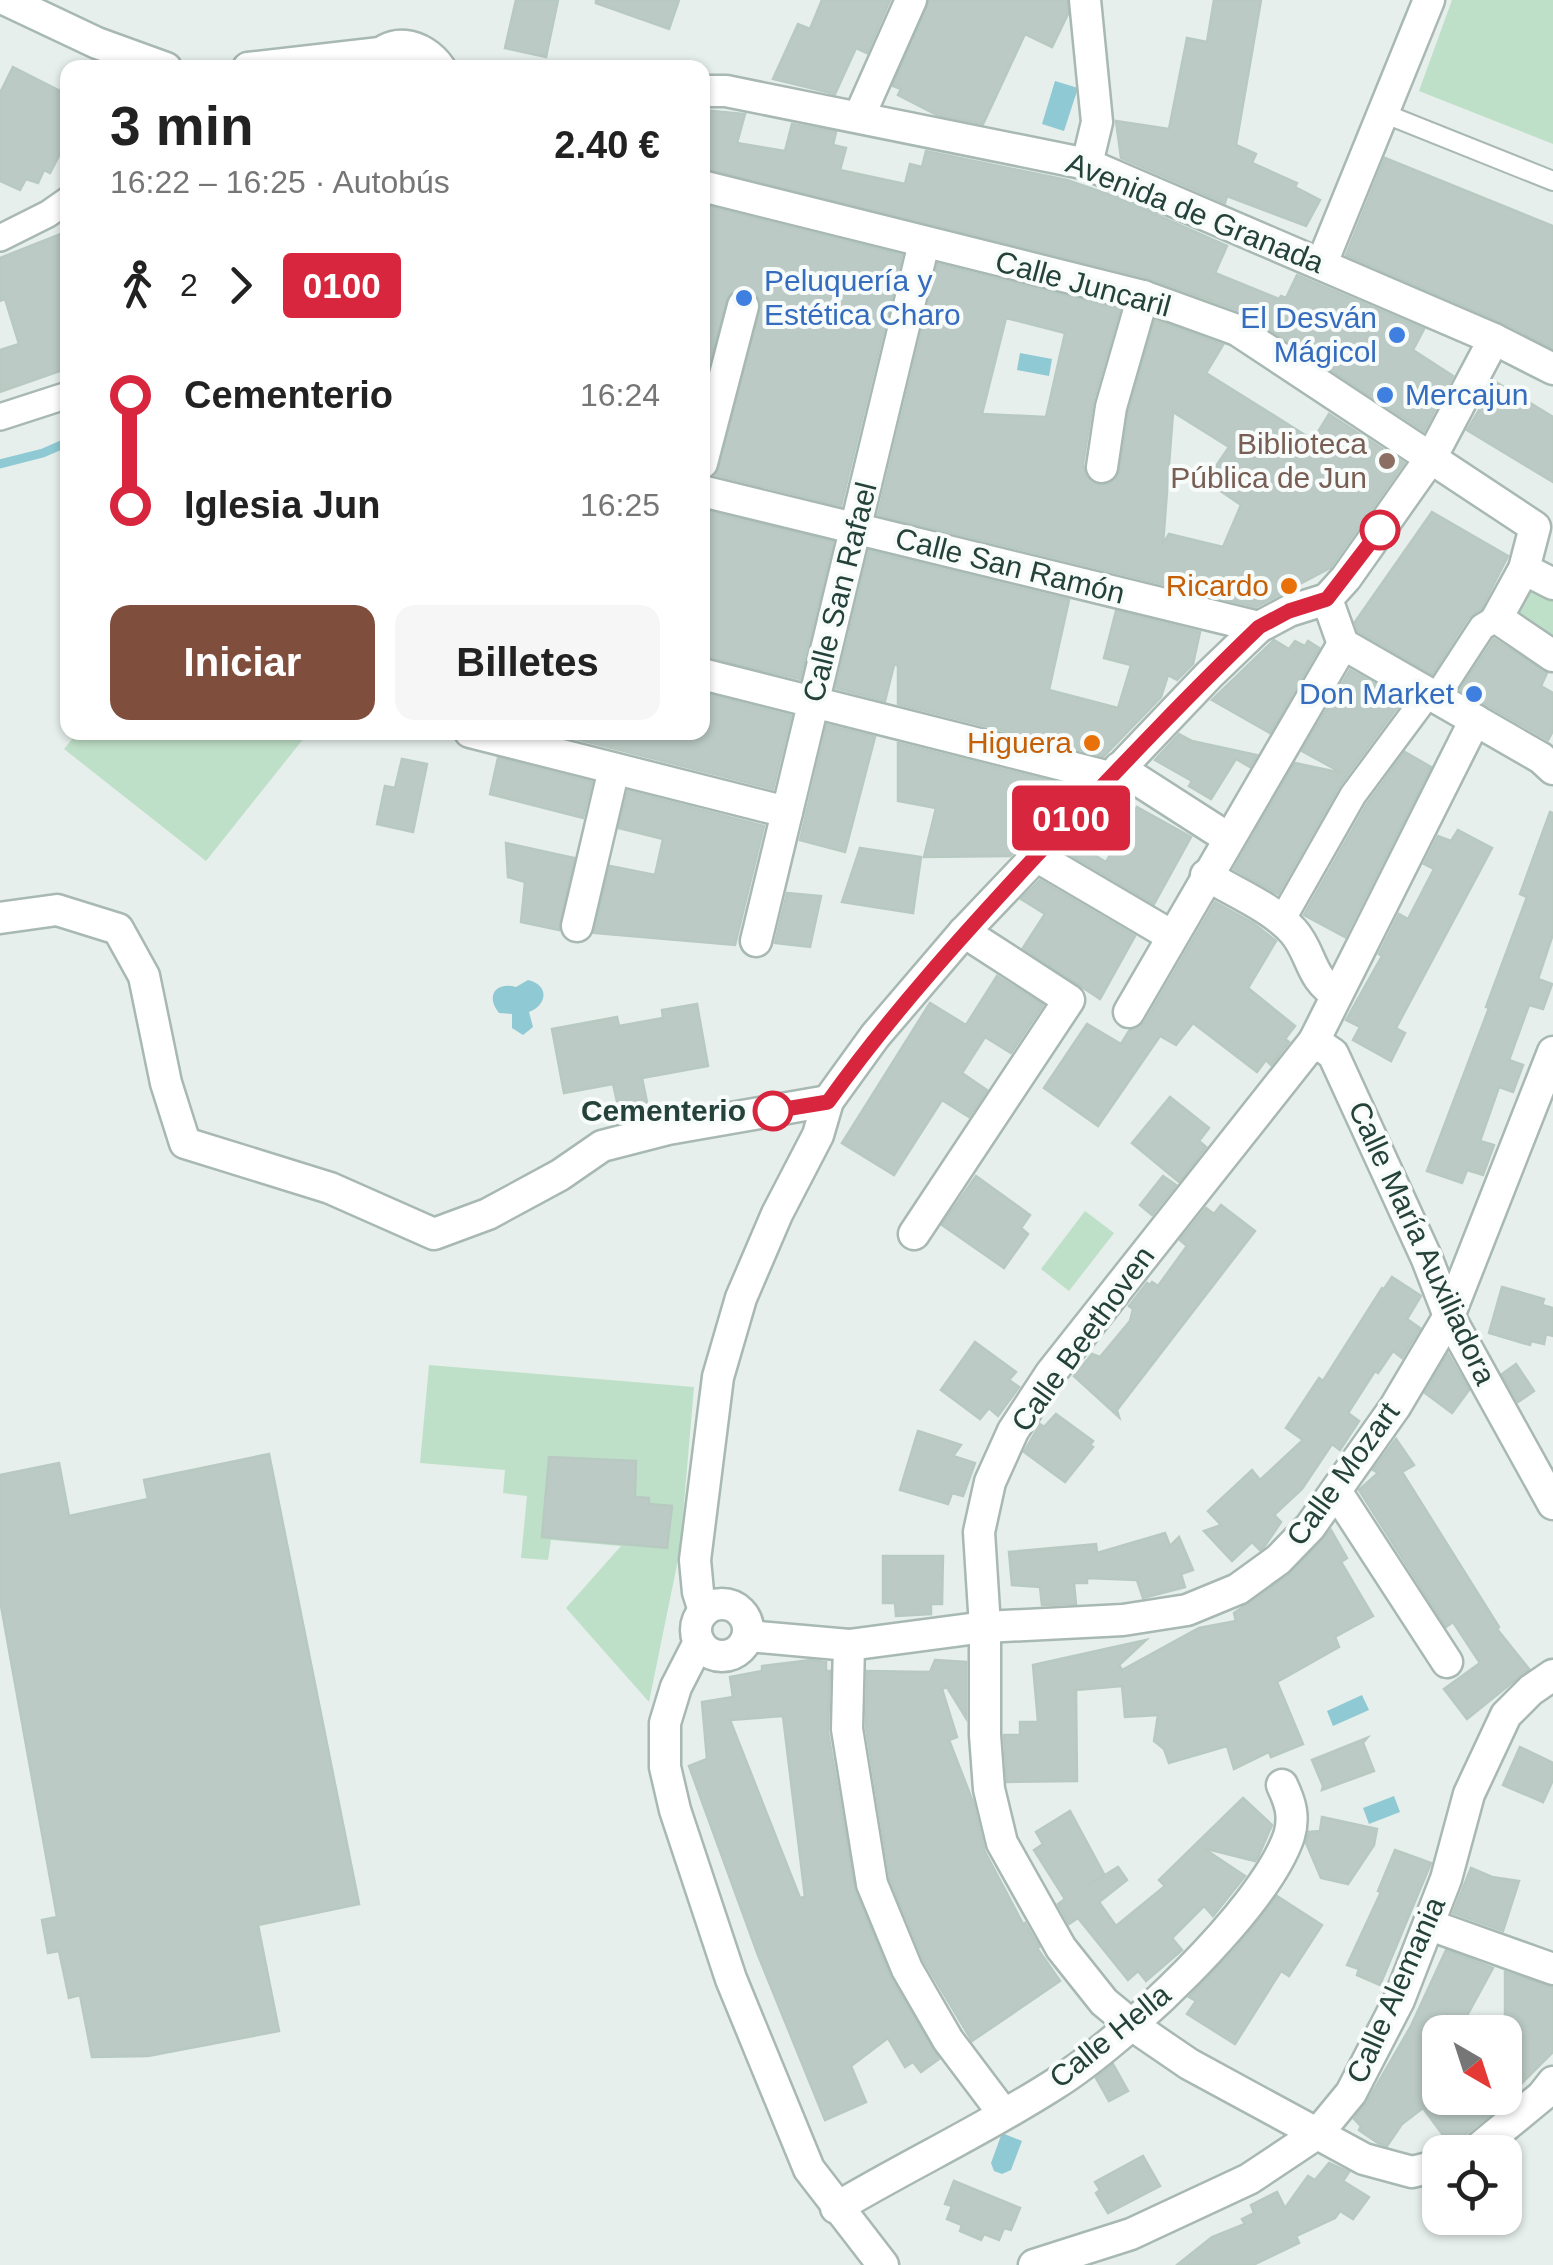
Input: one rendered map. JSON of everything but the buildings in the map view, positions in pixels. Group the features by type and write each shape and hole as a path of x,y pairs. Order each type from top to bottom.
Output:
{"street":[{"path":"6,0 145,60"},
{"path":"859,117 912,0"},
{"path":"1085,0 1097,122 1087,164"},
{"path":"1322,263 1429,0"},
{"path":"375,60 402,45 415,46 435,60"},
{"name":"Avenida de Granada","path":"710,91 726,91 1087,164 1322,263 1553,369"},
{"name":"Calle Juncaril","path":"710,188 1143,296 1238,330 1534,526 1524,569"},
{"path":"0,238 60,206"},
{"name":"Calle San Rafael","path":"756,941 924,243"},
{"path":"1102,467 1110,407 1143,296"},
{"path":"710,400 715,361 742,306"},
{"path":"704,1611 695,1560 718,1377 742,1298 776,1214 818,1135 828,1102 874,1036 964,932 1114,772 1259,627 1289,611 1327,599 1346,578 1432,456 1494,339"},
{"path":"0,416 60,397"},
{"name":"Calle San Ramón","path":"710,493 1259,627"},
{"path":"1282,920 1352,795 1482,627 1497,618 1524,569 1553,584"},
{"path":"1327,599 1343,644 1552,765"},
{"path":"1497,618 1553,656"},
{"path":"1129,1012 1343,644"},
{"path":"710,676 1114,772 1228,838"},
{"name":"Calle Beethoven","path":"1422,2170 1412,2172 1364,2158 1189,2064 1104,2002 1061,1948 1002,1843 989,1790 979,1532 990,1482 1013,1431 1051,1373 1314,1042 1476,720"},
{"path":"502,740 787,812"},
{"path":"577,926 614,768"},
{"path":"1036,856 1172,936"},
{"path":"1206,876 1282,920 1297,936 1323,986 1337,994"},
{"path":"0,918 57,910 118,930 144,976 166,1082 185,1143 330,1188 434,1234 503,1206 560,1176 602,1146 668,1129 828,1102"},
{"path":"914,1234 1069,1000 964,932"},
{"name":"Calle María Auxiliadora","path":"1314,1042 1334,1054 1449,1316 1553,1504"},
{"name":"Calle Mozart","path":"748,1636 848,1645 985,1627 1123,1620 1187,1610 1238,1590 1278,1560 1310,1528 1395,1407 1449,1316 1553,1052"},
{"path":"1336,1491 1447,1662"},
{"path":"717,1604 733,1606 746,1618 748,1636 740,1650 724,1656 708,1652 699,1642 696,1626 704,1611 717,1604"},
{"path":"699,1642 676,1687 665,1724 665,1767 688,1855 732,1978 809,2170 883,2265"},
{"path":"848,1645 847,1729 872,1884 907,1969 948,2040 1003,2113"},
{"name":"Calle Alemania","path":"1034,2265 1131,2234 1249,2179 1318,2132 1350,2092 1398,2000 1430,1925 1469,1794 1506,1715 1531,1690 1553,1676"},
{"name":"Calle Hella","path":"836,2208 1056,2083 1132,2025 1245,1906 1272,1866 1289,1835 1293,1807 1282,1785"},
{"path":"1430,1925 1553,1969"},
{"path":"1495,2135 1553,2082"}],"lane":[{"path":"1383,113 1553,181"}],"green space":[{"path":"1452,0 1553,0 1553,144 1419,91"},
{"path":"1529,577 1553,591 1553,649 1503,620"},
{"path":"71,740 302,740 206,861 64,749"},
{"path":"1085,1211 1114,1233 1069,1291 1041,1269"},
{"path":"429,1365 694,1387 680,1550 649,1702 566,1608 621,1546 551,1540 548,1560 521,1558 527,1496 503,1493 505,1470 420,1463"}],"water":[{"path":"1055,81 1078,88 1064,131 1042,124"},
{"path":"1020,353 1052,359 1049,376 1017,370"},
{"path":"528,980 540,986 544,995 529,1012 533,1027 523,1035 512,1028 512,1014 499,1013 493,996 498,988 516,987"},
{"path":"1362,1695 1369,1710 1333,1726 1327,1711"},
{"path":"1394,1796 1400,1812 1369,1824 1363,1808"},
{"path":"1002,2133 1022,2141 1011,2170 1002,2174 994,2171 991,2163"}],"waterway":[{"path":"0,464 60,446"}],"bus line":[{"name":"0100","path":"773,1111 828,1102 874,1036 964,932 1110,777 1259,627 1289,611 1327,599 1380,530"}],"place":[{"name":"Peluquería y Estética Charo","path":"744,298"},
{"name":"El Desván Mágicol","path":"1397,335"},
{"name":"Mercajun","path":"1385,395"},
{"name":"Biblioteca Pública de Jun","path":"1387,461"},
{"name":"Ricardo","path":"1289,586"},
{"name":"Don Market","path":"1474,694"},
{"name":"Higuera","path":"1092,743"},
{"name":"Cementerio","path":"773,1111"}]}
